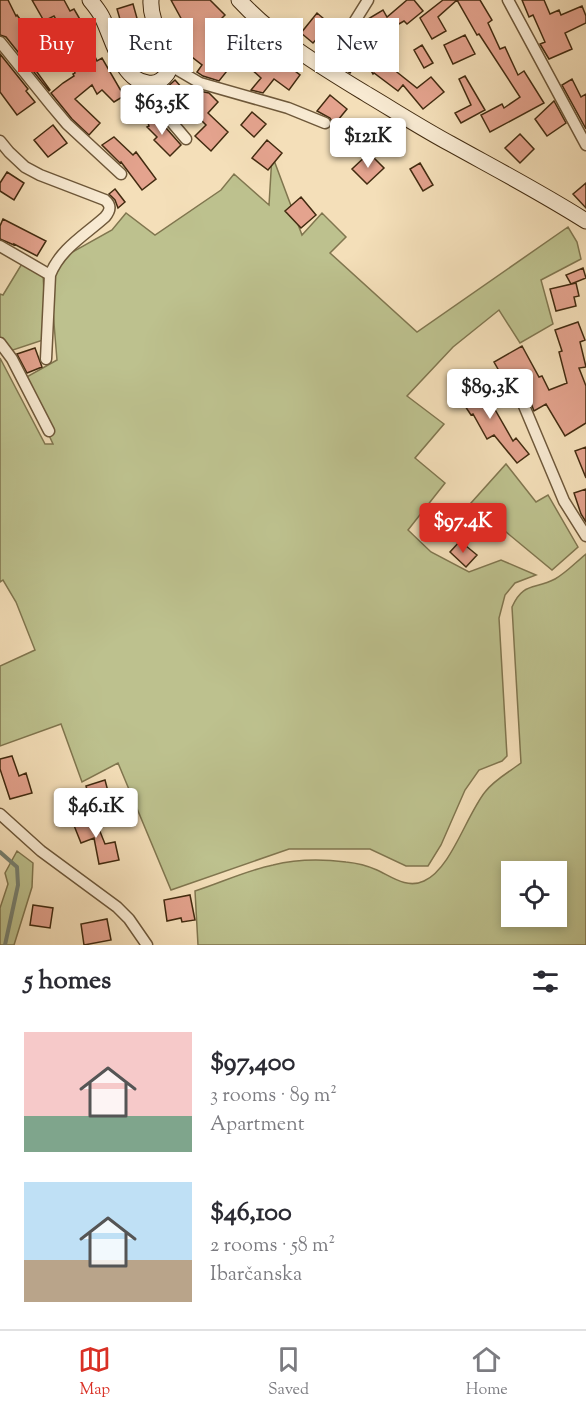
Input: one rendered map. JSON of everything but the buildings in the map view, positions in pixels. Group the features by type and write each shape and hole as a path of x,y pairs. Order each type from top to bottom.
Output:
{"street":[{"path":"90,0 102,17 124,67 186,139"},
{"path":"151,0 154,18"},
{"path":"239,0 285,41 315,62"},
{"path":"357,18 368,0"},
{"path":"508,0 586,145"},
{"path":"0,42 67,124 122,174"},
{"path":"137,81 154,84 162,80 168,72"},
{"path":"181,72 200,83 288,108 325,123"},
{"path":"330,72 448,142 546,196 585,223"},
{"path":"0,141 25,168 105,200 109,204 109,212 105,218 62,253 54,264 50,275 46,359"},
{"path":"0,246 50,275"},
{"path":"0,343 12,358 49,431"},
{"path":"522,401 564,501 586,536"},
{"path":"0,814 41,851 117,907 129,919 147,945"}],"green space":[{"path":"272,155 302,235 322,213 346,237 330,253 417,332 568,227 577,242 581,259 541,280 553,324 520,343 499,310 453,347 407,396 444,424 415,458 445,483 408,530 431,552 469,572 501,560 536,575 515,583 505,595 499,618 507,756 502,761 479,770 465,790 441,845 428,866 406,866 370,849 289,849 171,890 118,763 82,782 61,724 0,746 0,666 35,650 16,602 3,580 0,582 0,358 45,444 53,444 23,379 57,360 50,275 67,255 112,230 126,213 155,235 221,190 234,174 269,205"},
{"path":"23,262 43,272 46,339 13,350 0,341 0,294 3,295"},
{"path":"506,464 536,502 548,495 578,547 552,570 471,503"},
{"path":"586,554 586,945 198,945 195,891 254,870 291,862 319,860 362,865 412,884 434,875 450,854 485,792 497,780 521,763 512,607 525,590 555,579"},
{"path":"17,851 33,863 32,887 14,945 0,945 0,908 8,884 5,873"}],"waterway":[{"path":"0,852 17,867 18,885 5,945"}]}
